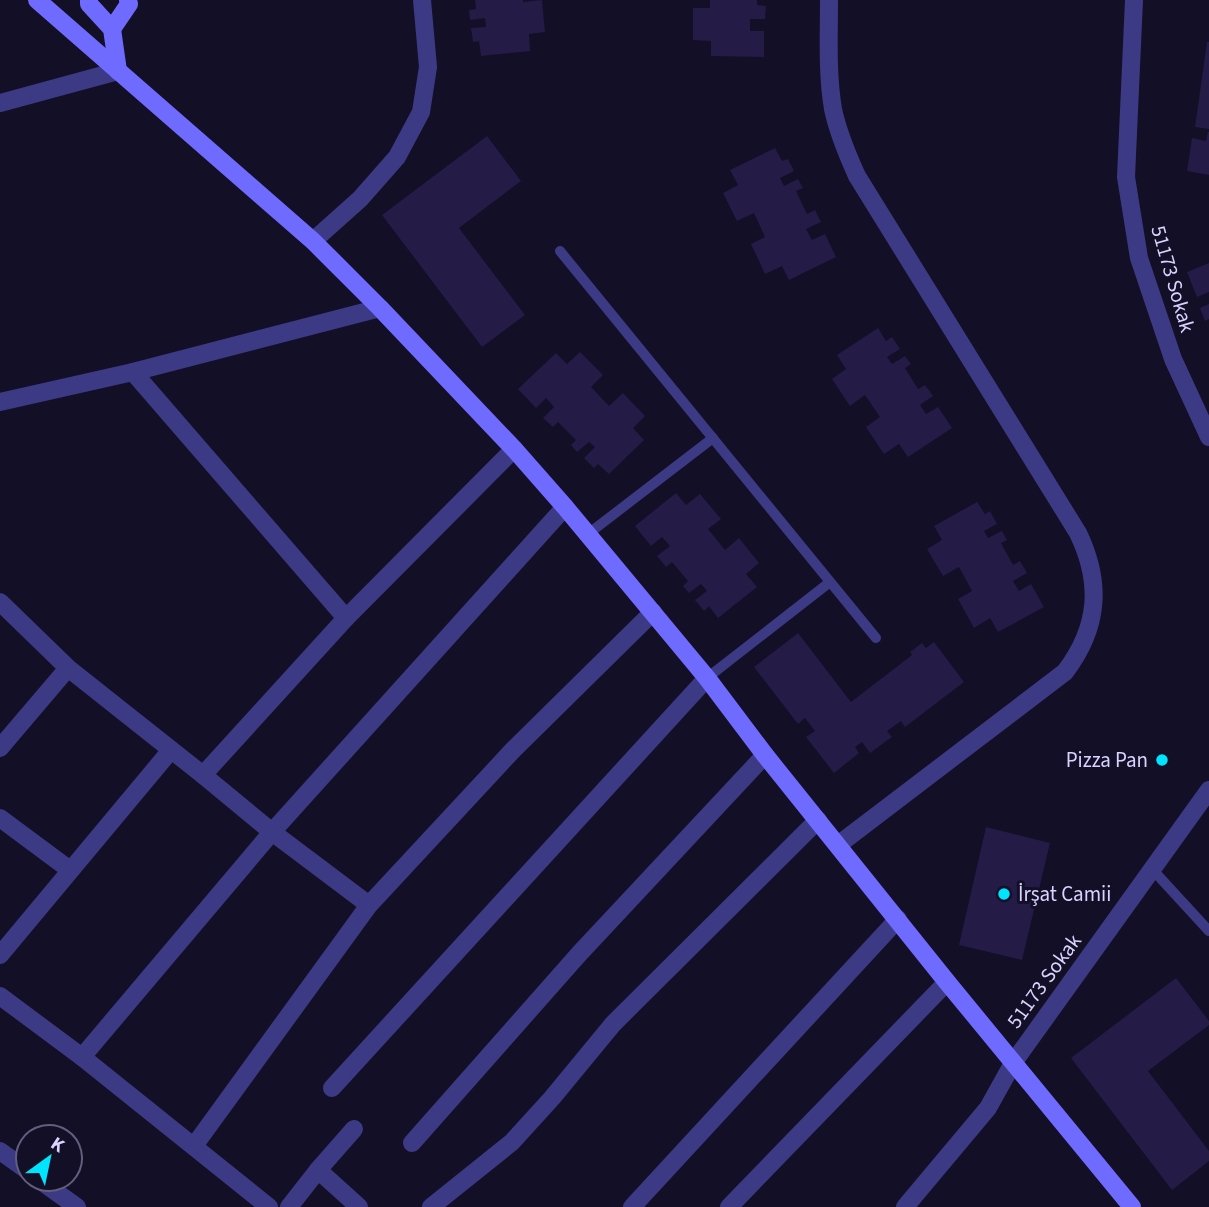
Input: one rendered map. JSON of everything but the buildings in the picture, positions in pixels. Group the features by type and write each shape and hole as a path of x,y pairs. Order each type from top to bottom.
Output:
{"main road":[{"path":"37,0 313,241 514,449 565,506 707,678 765,755 947,982 1132,1207"},
{"path":"89,0 89,4 112,29 118,71"},
{"path":"112,29 129,4 128,0"}],"street":[{"path":"313,241 360,199 397,157 421,112 429,66 422,0"},
{"path":"830,0 830,87 833,110 847,155 857,176 1078,533 1090,562 1094,593 1090,627 1076,658 1065,672 838,845"},
{"name":"51173 Sokak","path":"1134,0 1126,177 1139,258 1173,359 1209,437"},
{"path":"0,103 118,71"},
{"path":"0,402 133,372 380,308"},
{"path":"133,372 346,618"},
{"path":"203,775 346,618 514,449"},
{"path":"82,1057 272,832 565,506"},
{"path":"0,602 68,668 272,832 369,905"},
{"path":"194,1146 369,905 513,750 653,612"},
{"path":"0,748 68,668"},
{"path":"332,1088 707,678"},
{"path":"0,955 171,750"},
{"path":"412,1143 579,954 765,755"},
{"name":"51173 Sokak","path":"905,1207 988,1108 1013,1063 1209,790"},
{"path":"0,818 70,870"},
{"path":"431,1207 512,1142 613,1024 818,820"},
{"path":"632,1207 898,919"},
{"path":"729,1207 947,982"},
{"path":"0,996 82,1057 269,1207"},
{"path":"289,1207 354,1129"},
{"path":"318,1170 359,1207"},
{"path":"58,1193 77,1207"}],"lane":[{"path":"560,251 876,638"},
{"path":"588,534 713,438"},
{"path":"707,678 830,582"},
{"path":"1152,869 1209,931"}],"place":[{"name":"Pizza Pan","path":"1162,760"},
{"name":"İrşat Camii","path":"1004,894"}]}
